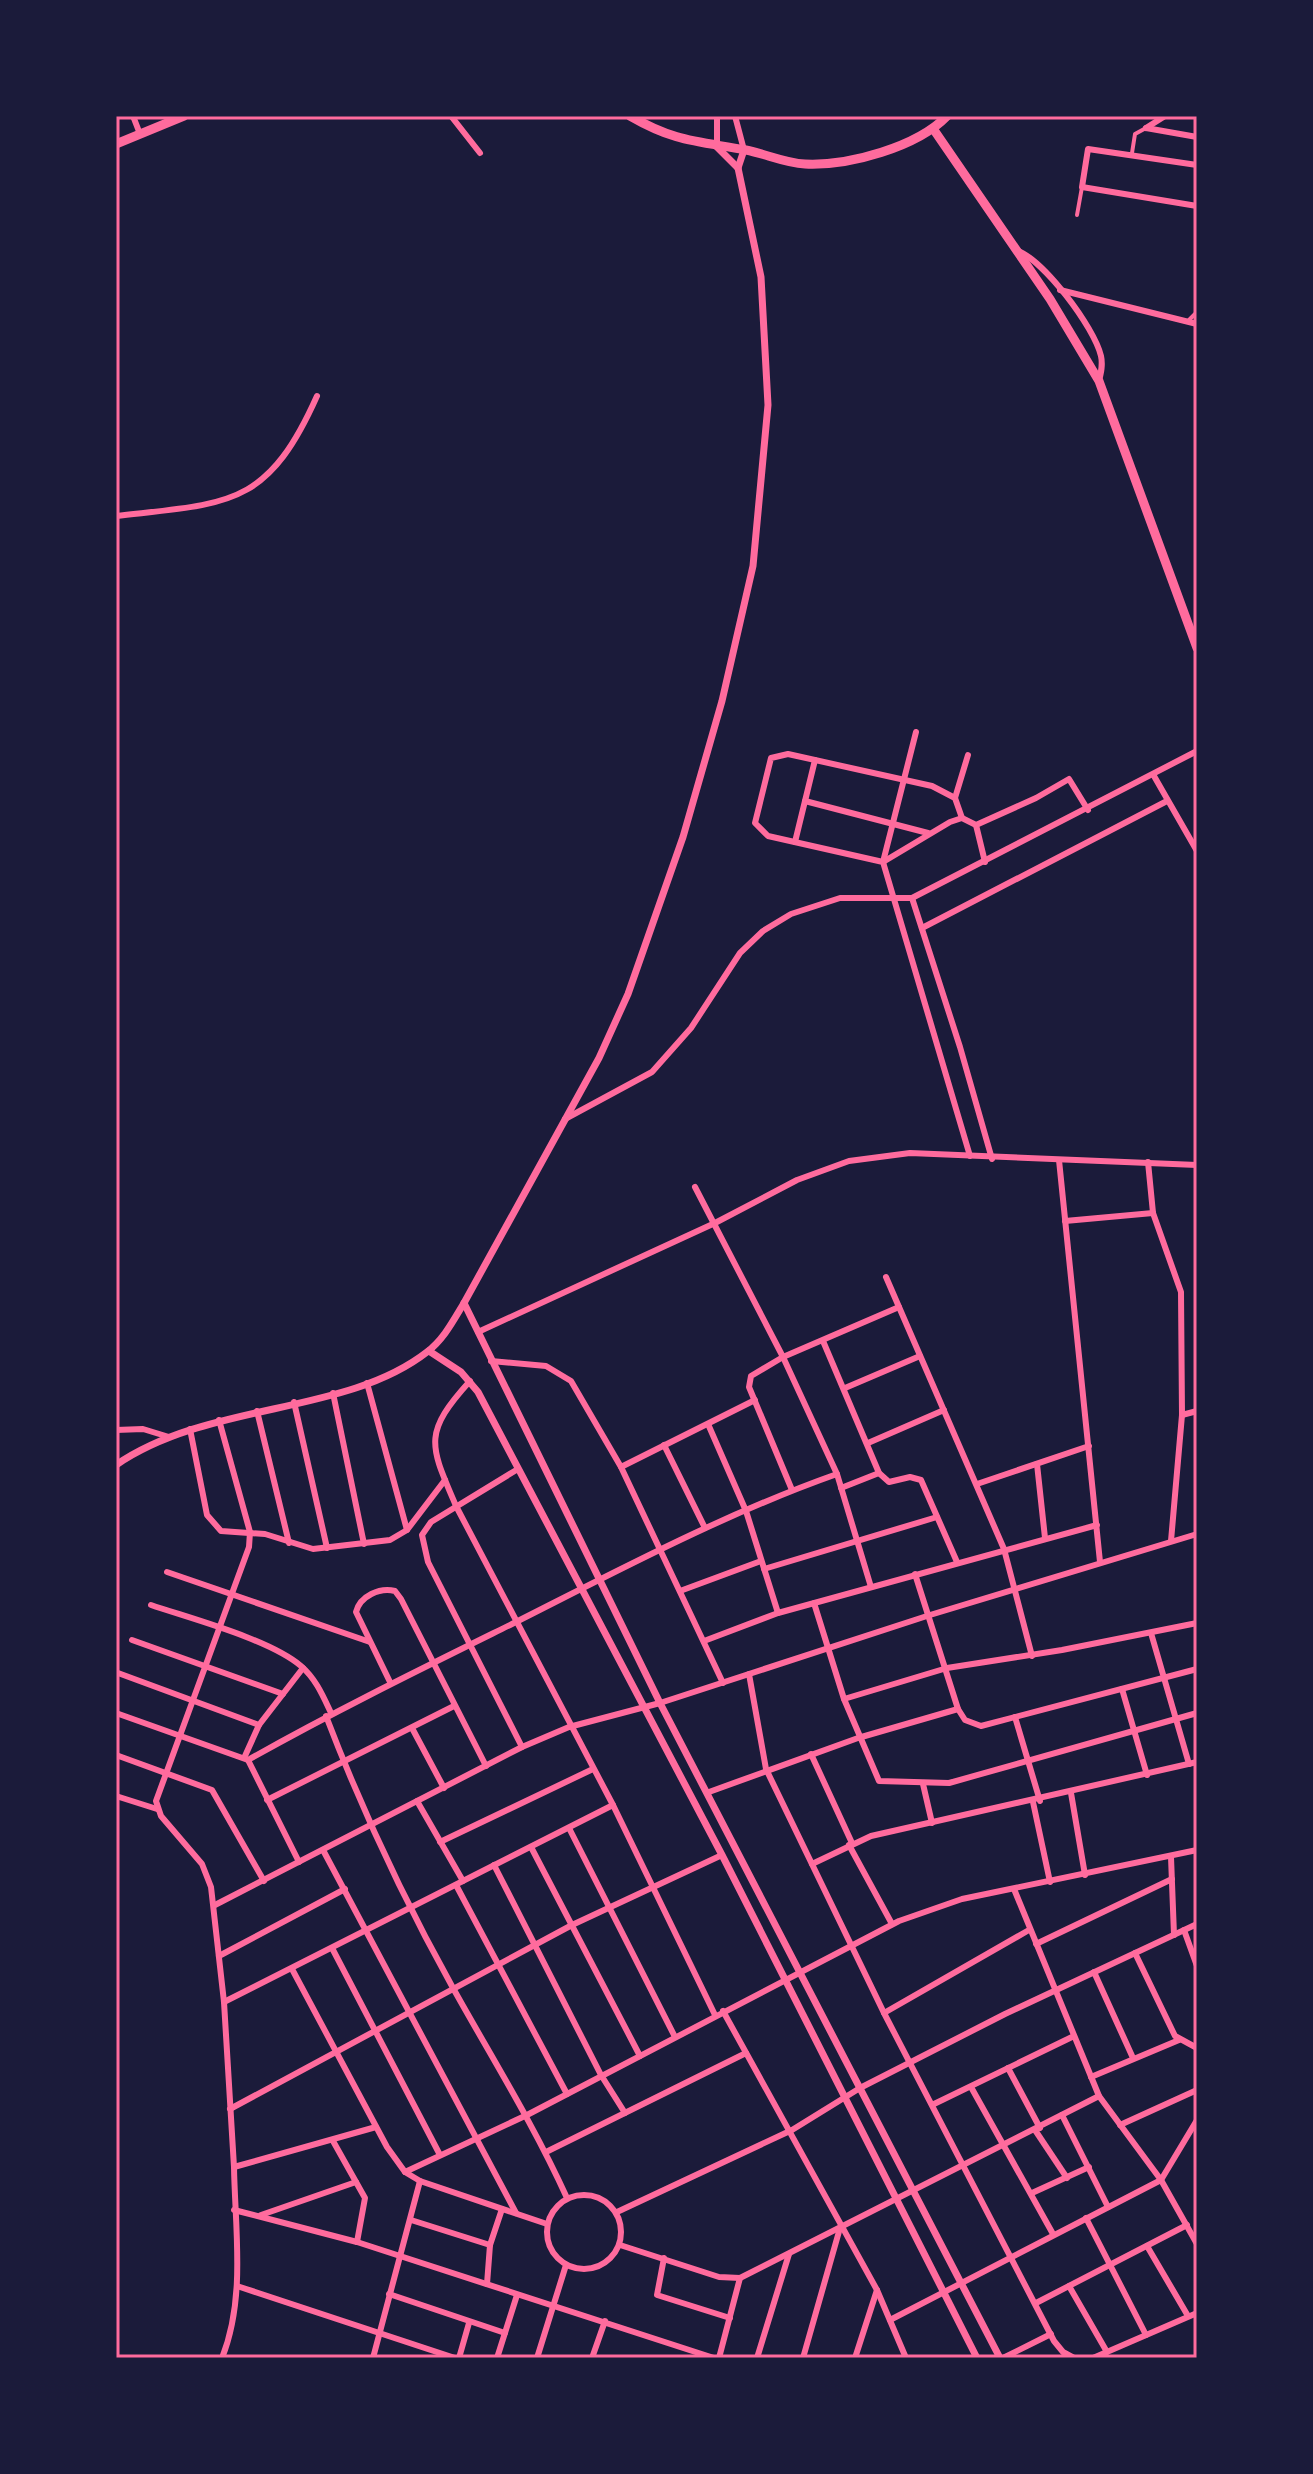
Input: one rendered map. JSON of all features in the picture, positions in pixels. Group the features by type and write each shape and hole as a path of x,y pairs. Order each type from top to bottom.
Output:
{"main road":[{"path":"116,144 184,116"},
{"path":"630,116 660,133 794,163 831,162 865,155 934,130 947,116"},
{"path":"934,130 1050,299 1099,381 1197,648"}],"street":[{"path":"133,116 140,134"},
{"path":"451,116 480,153"},
{"path":"717,116 717,147 738,168"},
{"path":"116,1465 190,1429 333,1393 400,1371 429,1351 464,1303 565,1119 628,994 683,837 722,701 753,566 761,511 768,372 761,277 738,168 744,150 735,116"},
{"path":"1132,153 1135,134 1165,116"},
{"path":"1146,128 1197,137"},
{"path":"1077,215 1088,149 1132,153 1197,165"},
{"path":"1082,187 1197,206"},
{"path":"1014,249 1034,260 1060,290 1101,355 1099,381"},
{"path":"1060,290 1197,324"},
{"path":"1189,320 1197,312"},
{"path":"116,516 199,506 263,482 296,442 317,396"},
{"path":"916,732 883,862 896,897 970,1156"},
{"path":"565,1119 652,1072 674,1051 740,953 763,931 810,905 840,898 912,898 1154,776 1197,751"},
{"path":"955,798 932,786 788,754 771,758 755,812 759,830 795,842 883,862 928,833 962,818"},
{"path":"968,755 955,798 962,818 976,825 985,862"},
{"path":"795,842 815,760"},
{"path":"1154,776 1197,851"},
{"path":"976,825 1069,779 1088,810"},
{"path":"805,801 928,833"},
{"path":"922,928 1167,801"},
{"path":"912,898 992,1159"},
{"path":"478,1332 715,1223 797,1180 849,1161 910,1153 992,1159 1197,1165"},
{"path":"1059,1160 1075,1347 1089,1446 1100,1562"},
{"path":"1148,1162 1153,1213 1181,1292 1182,1415 1171,1541"},
{"path":"695,1187 783,1357 837,1474 871,1587"},
{"path":"1065,1221 1153,1213"},
{"path":"886,1277 1004,1549 1032,1656"},
{"path":"464,1303 660,1703 1002,2358 1051,2334"},
{"path":"792,1490 749,1387 751,1376 783,1357 899,1307"},
{"path":"823,1341 879,1473 889,1482 910,1477 921,1480 957,1562"},
{"path":"429,1351 470,1381 583,1586 977,2358"},
{"path":"845,1388 920,1356"},
{"path":"491,1361 546,1366 571,1381 621,1467 723,1683"},
{"path":"470,1381 447,1410 432,1443 445,1480 569,1727 613,1805 715,2015"},
{"path":"367,1383 407,1530"},
{"path":"333,1393 364,1544"},
{"path":"621,1467 755,1400"},
{"path":"294,1402 327,1548"},
{"path":"868,1443 944,1410"},
{"path":"257,1411 289,1544"},
{"path":"1182,1415 1197,1411"},
{"path":"219,1420 250,1535 249,1547 229,1594 195,1700 156,1801 157,1809 202,1864 215,1905 234,2167 237,2286 230,2336 222,2358"},
{"path":"708,1424 746,1511 778,1613"},
{"path":"116,1430 143,1429 169,1437"},
{"path":"190,1429 211,1523 221,1531 327,1548 390,1540 407,1530 445,1480"},
{"path":"664,1445 705,1528"},
{"path":"977,1484 1089,1446"},
{"path":"1037,1464 1045,1538"},
{"path":"518,1469 424,1529 422,1543 428,1562 522,1747"},
{"path":"841,1488 879,1473"},
{"path":"246,1758 598,1578 792,1490 837,1474"},
{"path":"680,1591 937,1517"},
{"path":"704,1641 778,1613 1097,1525"},
{"path":"215,1905 522,1747 569,1727 660,1703 930,1615 1197,1534"},
{"path":"167,1572 370,1642"},
{"path":"915,1574 958,1709 973,1725 1015,1717 1197,1669"},
{"path":"390,1682 356,1608 378,1591 395,1591 486,1766"},
{"path":"814,1603 858,1738 879,1781 949,1783 1197,1713"},
{"path":"151,1605 217,1627 279,1653 303,1668 319,1688 343,1762 369,1826 453,1989 527,2115 567,2198"},
{"path":"844,1699 947,1668 1032,1656 1197,1623"},
{"path":"1151,1633 1189,1764"},
{"path":"132,1640 207,1664 283,1694"},
{"path":"246,1758 259,1725 303,1668"},
{"path":"118,1673 259,1725"},
{"path":"749,1674 766,1769 884,2013 934,2104 962,2164 1051,2334 1063,2352 1074,2358"},
{"path":"1122,1689 1147,1775"},
{"path":"267,1800 454,1706"},
{"path":"709,1792 858,1738 958,1709"},
{"path":"116,1713 246,1758 299,1862"},
{"path":"1015,1717 1028,1760 1050,1882"},
{"path":"412,1728 444,1788"},
{"path":"811,1754 850,1844 892,1924"},
{"path":"116,1755 212,1790 264,1881"},
{"path":"812,1864 850,1844 1197,1762"},
{"path":"440,1842 593,1769"},
{"path":"923,1784 932,1823"},
{"path":"1071,1793 1085,1875"},
{"path":"116,1796 157,1809"},
{"path":"417,1801 440,1842 497,1966 567,2094"},
{"path":"224,2002 613,1805"},
{"path":"569,1828 675,2037"},
{"path":"531,1847 640,2056"},
{"path":"323,1850 516,2213"},
{"path":"405,2172 527,2115 892,1924 947,1903 1197,1850"},
{"path":"230,2109 572,1925 722,1855"},
{"path":"1171,1857 1174,1935"},
{"path":"494,1865 601,2075 625,2113"},
{"path":"1036,1944 1172,1879"},
{"path":"219,1956 345,1889"},
{"path":"1014,1889 1072,2037 1099,2096 1161,2180 1197,2244"},
{"path":"617,2212 792,2130 844,2097 911,2062 1197,1924"},
{"path":"884,2013 1029,1930"},
{"path":"1184,1930 1197,1966"},
{"path":"332,1948 373,2032 440,2155"},
{"path":"1135,1953 1179,2040 1197,2048"},
{"path":"292,1969 376,2127 405,2172 420,2181 547,2224"},
{"path":"1094,1972 1133,2058"},
{"path":"723,2011 792,2130 840,2228 877,2290 906,2358"},
{"path":"934,2104 1072,2037"},
{"path":"1091,2077 1179,2040"},
{"path":"546,2152 746,2053"},
{"path":"1008,2068 1037,2129 1067,2178"},
{"path":"971,2087 1053,2234"},
{"path":"1120,2125 1197,2090"},
{"path":"620,2245 719,2277 740,2278 1099,2096"},
{"path":"1062,2115 1108,2207"},
{"path":"890,2320 1010,2255 1161,2180 1197,2120"},
{"path":"234,2167 376,2127"},
{"path":"333,2141 365,2203 357,2242"},
{"path":"1032,2193 1089,2167"},
{"path":"373,2358 420,2181"},
{"path":"259,2215 356,2182"},
{"path":"589,2194 600,2198 617,2212 622,2226 620,2245 600,2266 577,2269 566,2265 550,2248 547,2224 554,2209 567,2198 589,2194"},
{"path":"487,2284 490,2245 502,2209"},
{"path":"234,2210 357,2242 717,2358 740,2278"},
{"path":"1086,2218 1146,2335"},
{"path":"411,2220 490,2245"},
{"path":"1036,2303 1187,2225"},
{"path":"803,2358 840,2228"},
{"path":"1147,2246 1188,2316"},
{"path":"757,2358 789,2254"},
{"path":"664,2258 657,2295 730,2318"},
{"path":"537,2358 566,2265"},
{"path":"237,2286 457,2358 469,2323"},
{"path":"1069,2286 1107,2352"},
{"path":"855,2358 877,2290"},
{"path":"389,2294 505,2333"},
{"path":"497,2358 517,2295"},
{"path":"1093,2358 1197,2313"},
{"path":"594,2357 605,2321"},
{"path":"681,2358 684,2347"}]}
